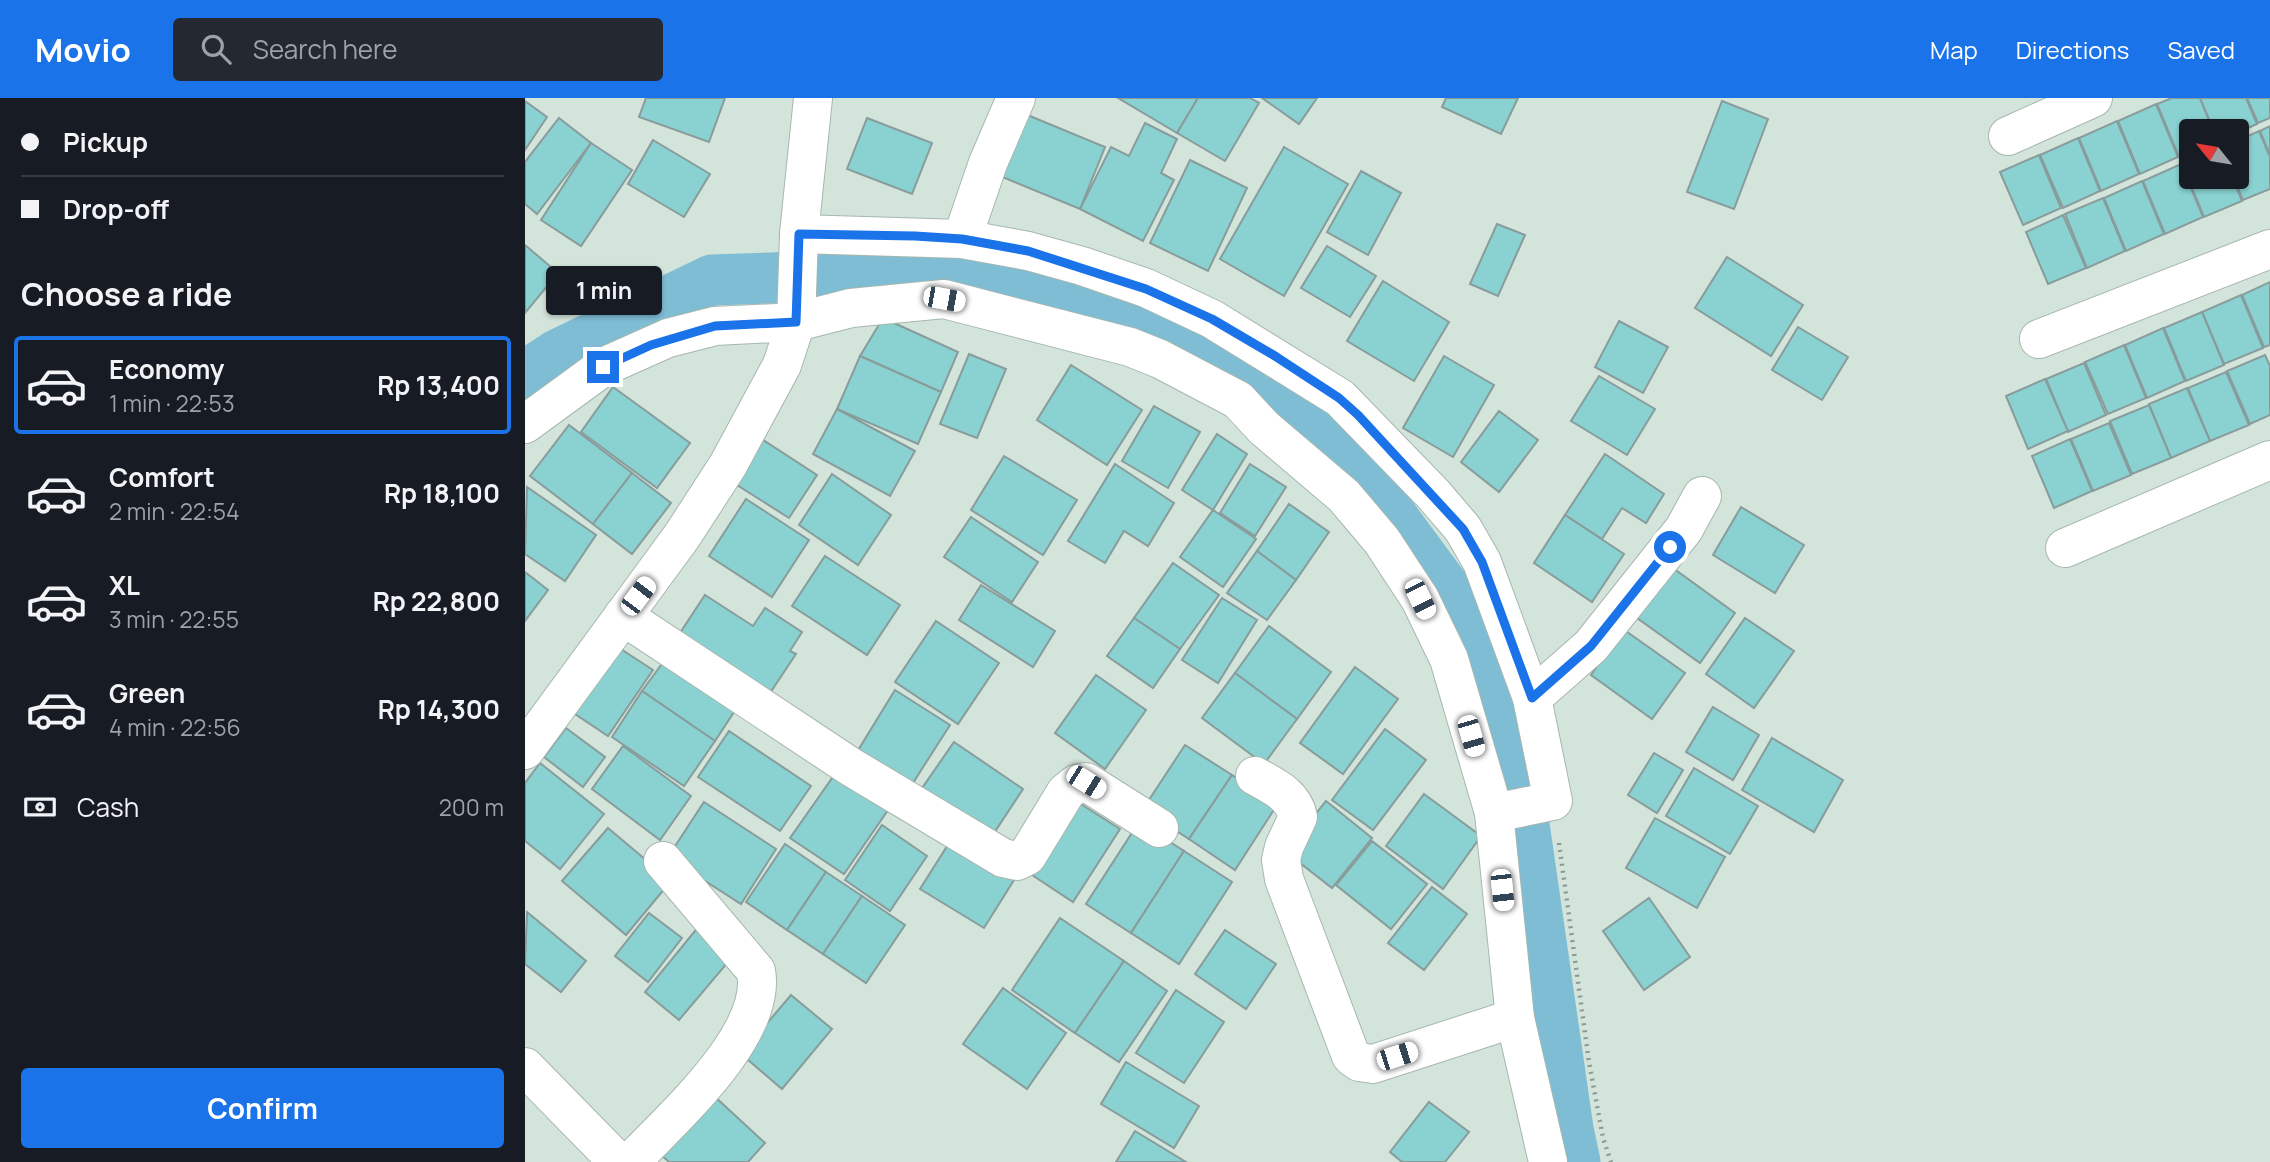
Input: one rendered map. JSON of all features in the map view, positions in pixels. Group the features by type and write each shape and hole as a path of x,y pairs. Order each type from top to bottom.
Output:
{"street":[{"path":"525,750 682,536 729,465 782,365 796,313 798,247 813,98"},
{"path":"962,239 988,163 1016,98"},
{"path":"2008,136 2093,98"},
{"path":"798,247 962,239 1028,251 1146,289 1212,319 1339,398 1381,438 1463,529 1482,562 1532,698 1522,807 1515,1018 1548,1162"},
{"path":"2039,339 2270,249"},
{"path":"525,424 603,367 634,351 715,326 796,313 944,299 1130,347 1160,359 1238,400 1264,428 1344,496 1382,541 1420,599 1522,807"},
{"path":"2065,548 2270,460"},
{"path":"1532,698 1591,646 1684,529 1702,496"},
{"path":"623,616 851,767 1003,858 1017,862 1027,856 1066,792 1076,784 1086,782 1159,828"},
{"path":"1255,776 1287,795 1297,810 1299,817 1281,860 1284,878 1351,1056 1359,1062 1373,1064 1515,1018"},
{"path":"631,1162 726,1058 754,1005 759,985 756,971 663,861"},
{"path":"525,1067 618,1162"}],"path":[{"path":"1522,807 1589,1062 1603,1138 1611,1162"}],"building":[{"path":"646,98 725,98 709,142 639,117"},
{"path":"1118,98 1198,98 1177,133"},
{"path":"1198,98 1250,98 1259,103 1225,161 1177,133"},
{"path":"1262,98 1317,98 1299,124"},
{"path":"1446,98 1518,98 1501,134 1442,107"},
{"path":"2172,98 2200,98 2208,119 2179,119 2179,157 2157,104"},
{"path":"2200,98 2246,98 2257,124 2249,128 2249,119 2209,119"},
{"path":"2247,98 2270,98 2270,118 2258,123"},
{"path":"525,101 547,117 525,150"},
{"path":"1722,101 1768,119 1734,209 1687,192"},
{"path":"2156,104 2178,157 2140,174 2118,121"},
{"path":"1025,114 1105,147 1080,209 1000,176"},
{"path":"559,118 591,143 537,214 525,204 525,162"},
{"path":"867,118 932,143 912,194 847,169"},
{"path":"2117,121 2139,174 2101,191 2079,138"},
{"path":"1145,123 1177,139 1161,173 1174,180 1143,241 1080,209 1111,147 1129,156"},
{"path":"2270,126 2270,155 2260,131"},
{"path":"2259,131 2270,157 2270,189 2243,200 2238,189 2249,189 2249,136"},
{"path":"2078,138 2100,191 2063,208 2040,155"},
{"path":"653,140 710,174 684,217 628,184"},
{"path":"591,143 632,170 581,246 541,220"},
{"path":"1284,147 1348,184 1284,296 1220,259"},
{"path":"2039,155 2061,208 2023,225 2000,172"},
{"path":"1190,160 1247,188 1208,271 1150,243"},
{"path":"2179,165 2179,189 2191,189 2203,217 2165,234 2143,181"},
{"path":"1361,171 1401,193 1368,255 1327,232"},
{"path":"2142,181 2164,234 2126,251 2104,198"},
{"path":"2192,189 2237,189 2242,201 2204,217"},
{"path":"2103,198 2125,251 2087,268 2065,214"},
{"path":"2063,215 2086,268 2048,284 2026,232"},
{"path":"1497,224 1525,235 1498,296 1470,284"},
{"path":"525,245 558,273 525,313"},
{"path":"1327,246 1376,276 1350,317 1301,288"},
{"path":"1727,257 1803,305 1771,356 1695,308"},
{"path":"1383,281 1449,322 1414,381 1347,341"},
{"path":"2270,282 2270,345 2264,347 2242,295"},
{"path":"2241,295 2263,348 2224,364 2202,312"},
{"path":"2202,312 2224,365 2186,381 2164,328"},
{"path":"883,318 958,352 941,392 860,356"},
{"path":"1619,321 1668,347 1643,393 1595,367"},
{"path":"1798,327 1848,357 1822,400 1772,370"},
{"path":"2163,328 2185,381 2147,398 2125,345"},
{"path":"2124,345 2146,398 2108,414 2085,362"},
{"path":"969,354 1006,369 977,438 940,424"},
{"path":"2265,355 2270,366 2270,415 2250,424 2227,371"},
{"path":"860,356 941,392 918,444 837,409"},
{"path":"1444,356 1494,385 1453,457 1403,428"},
{"path":"2084,363 2106,415 2068,432 2046,379"},
{"path":"1071,365 1142,410 1107,465 1037,420"},
{"path":"2226,372 2249,425 2210,441 2188,388"},
{"path":"1599,376 1655,409 1627,455 1571,421"},
{"path":"2045,379 2068,431 2028,449 2006,396"},
{"path":"613,387 690,443 657,488 581,432"},
{"path":"2187,388 2210,441 2171,458 2149,404"},
{"path":"2149,405 2171,458 2132,474 2110,421"},
{"path":"1154,406 1200,432 1168,488 1122,461"},
{"path":"837,409 915,451 890,496 813,454"},
{"path":"1499,411 1538,440 1499,492 1461,462"},
{"path":"2109,423 2131,475 2093,491 2071,439"},
{"path":"569,425 632,473 593,524 530,476"},
{"path":"1217,434 1247,454 1213,510 1182,490"},
{"path":"757,436 817,475 789,518 729,480"},
{"path":"2070,439 2092,491 2054,508 2032,456"},
{"path":"1605,454 1664,494 1646,523 1622,508 1602,539 1565,515"},
{"path":"1004,456 1077,500 1043,555 971,510"},
{"path":"1115,464 1174,503 1148,546 1124,531 1105,563 1068,541"},
{"path":"1250,464 1286,487 1255,536 1220,513"},
{"path":"632,473 671,503 632,554 593,524"},
{"path":"832,474 891,515 858,565 799,525"},
{"path":"527,487 596,535 565,581 525,554"},
{"path":"746,499 809,540 772,597 709,556"},
{"path":"1289,504 1329,532 1296,580 1257,551"},
{"path":"1741,507 1804,545 1775,593 1713,555"},
{"path":"1213,510 1256,539 1223,587 1180,557"},
{"path":"1565,515 1624,554 1592,602 1534,563"},
{"path":"971,517 1038,562 1012,602 944,557"},
{"path":"1257,551 1296,580 1267,620 1227,593"},
{"path":"825,556 900,605 867,655 792,606"},
{"path":"1173,563 1219,595 1180,649 1134,618"},
{"path":"1666,563 1735,613 1700,663 1630,613"},
{"path":"525,572 548,590 525,621"},
{"path":"981,585 1055,631 1033,667 959,620"},
{"path":"705,595 753,626 765,608 802,632 790,651 796,654 768,696 678,636"},
{"path":"1222,598 1257,620 1218,683 1182,660"},
{"path":"1134,618 1180,649 1153,688 1107,656"},
{"path":"1745,618 1794,651 1754,708 1706,674"},
{"path":"936,621 999,663 958,724 895,682"},
{"path":"1269,626 1331,672 1297,719 1235,673"},
{"path":"1623,629 1685,673 1652,719 1591,675"},
{"path":"610,642 653,670 608,736 566,708"},
{"path":"664,661 736,709 715,741 642,691"},
{"path":"1355,667 1398,699 1343,774 1300,743"},
{"path":"1235,673 1297,719 1264,764 1202,718"},
{"path":"1096,675 1146,710 1105,769 1055,733"},
{"path":"895,690 950,725 911,786 857,752"},
{"path":"642,691 715,741 684,786 612,737"},
{"path":"1713,707 1759,735 1733,780 1686,752"},
{"path":"566,728 605,757 583,787 544,757"},
{"path":"1385,729 1426,760 1373,830 1332,800"},
{"path":"729,731 811,786 780,831 698,777"},
{"path":"1772,738 1843,780 1814,832 1742,790"},
{"path":"954,742 1023,789 990,839 920,791"},
{"path":"1185,745 1232,775 1189,839 1143,809"},
{"path":"623,746 691,796 660,840 592,789"},
{"path":"1654,753 1683,770 1657,813 1628,795"},
{"path":"540,763 604,814 560,869 525,841 525,783"},
{"path":"1694,768 1758,806 1730,854 1666,816"},
{"path":"835,774 888,810 844,874 790,838"},
{"path":"1232,775 1277,805 1235,870 1189,839"},
{"path":"1424,794 1481,836 1443,889 1386,846"},
{"path":"1076,801 1120,829 1073,902 1029,873"},
{"path":"1326,801 1372,838 1332,888 1286,852"},
{"path":"704,802 776,849 741,904 668,857"},
{"path":"1655,818 1725,857 1697,908 1626,868"},
{"path":"1139,822 1184,851 1131,933 1086,904"},
{"path":"882,825 927,856 890,911 845,880"},
{"path":"608,828 671,881 626,935 562,881"},
{"path":"951,840 1014,880 984,928 920,889"},
{"path":"1372,841 1427,884 1391,929 1336,885"},
{"path":"785,844 826,872 787,930 746,902"},
{"path":"1184,851 1232,882 1179,964 1131,933"},
{"path":"826,872 862,896 823,954 787,930"},
{"path":"1432,887 1467,914 1424,970 1388,943"},
{"path":"862,896 905,925 866,983 823,954"},
{"path":"1649,898 1690,957 1644,990 1603,931"},
{"path":"527,912 586,961 561,992 525,964"},
{"path":"649,913 682,938 648,982 615,956"},
{"path":"1060,918 1124,961 1075,1033 1012,990"},
{"path":"699,926 734,955 679,1020 645,992"},
{"path":"1225,930 1276,964 1246,1009 1195,974"},
{"path":"1124,961 1167,991 1119,1062 1075,1033"},
{"path":"1003,988 1066,1033 1027,1089 963,1044"},
{"path":"1176,990 1224,1022 1184,1083 1136,1053"},
{"path":"791,995 832,1029 782,1089 741,1054"},
{"path":"1126,1062 1199,1106 1174,1148 1101,1104"},
{"path":"713,1095 765,1143 748,1162 669,1162 660,1154"},
{"path":"1429,1102 1469,1132 1445,1162 1402,1162 1390,1152"},
{"path":"1135,1131 1186,1162 1116,1162"}],"waterway":[{"path":"525,376 557,355 712,280 978,271 1198,344 1353,464 1472,625 1515,762 1575,1162"}],"route":[{"path":"603,367 668,338 715,326 796,322 799,234 962,239 1028,251 1082,266 1146,289 1212,319 1339,398 1381,438 1463,529 1482,562 1532,698 1591,646 1670,547"}]}
